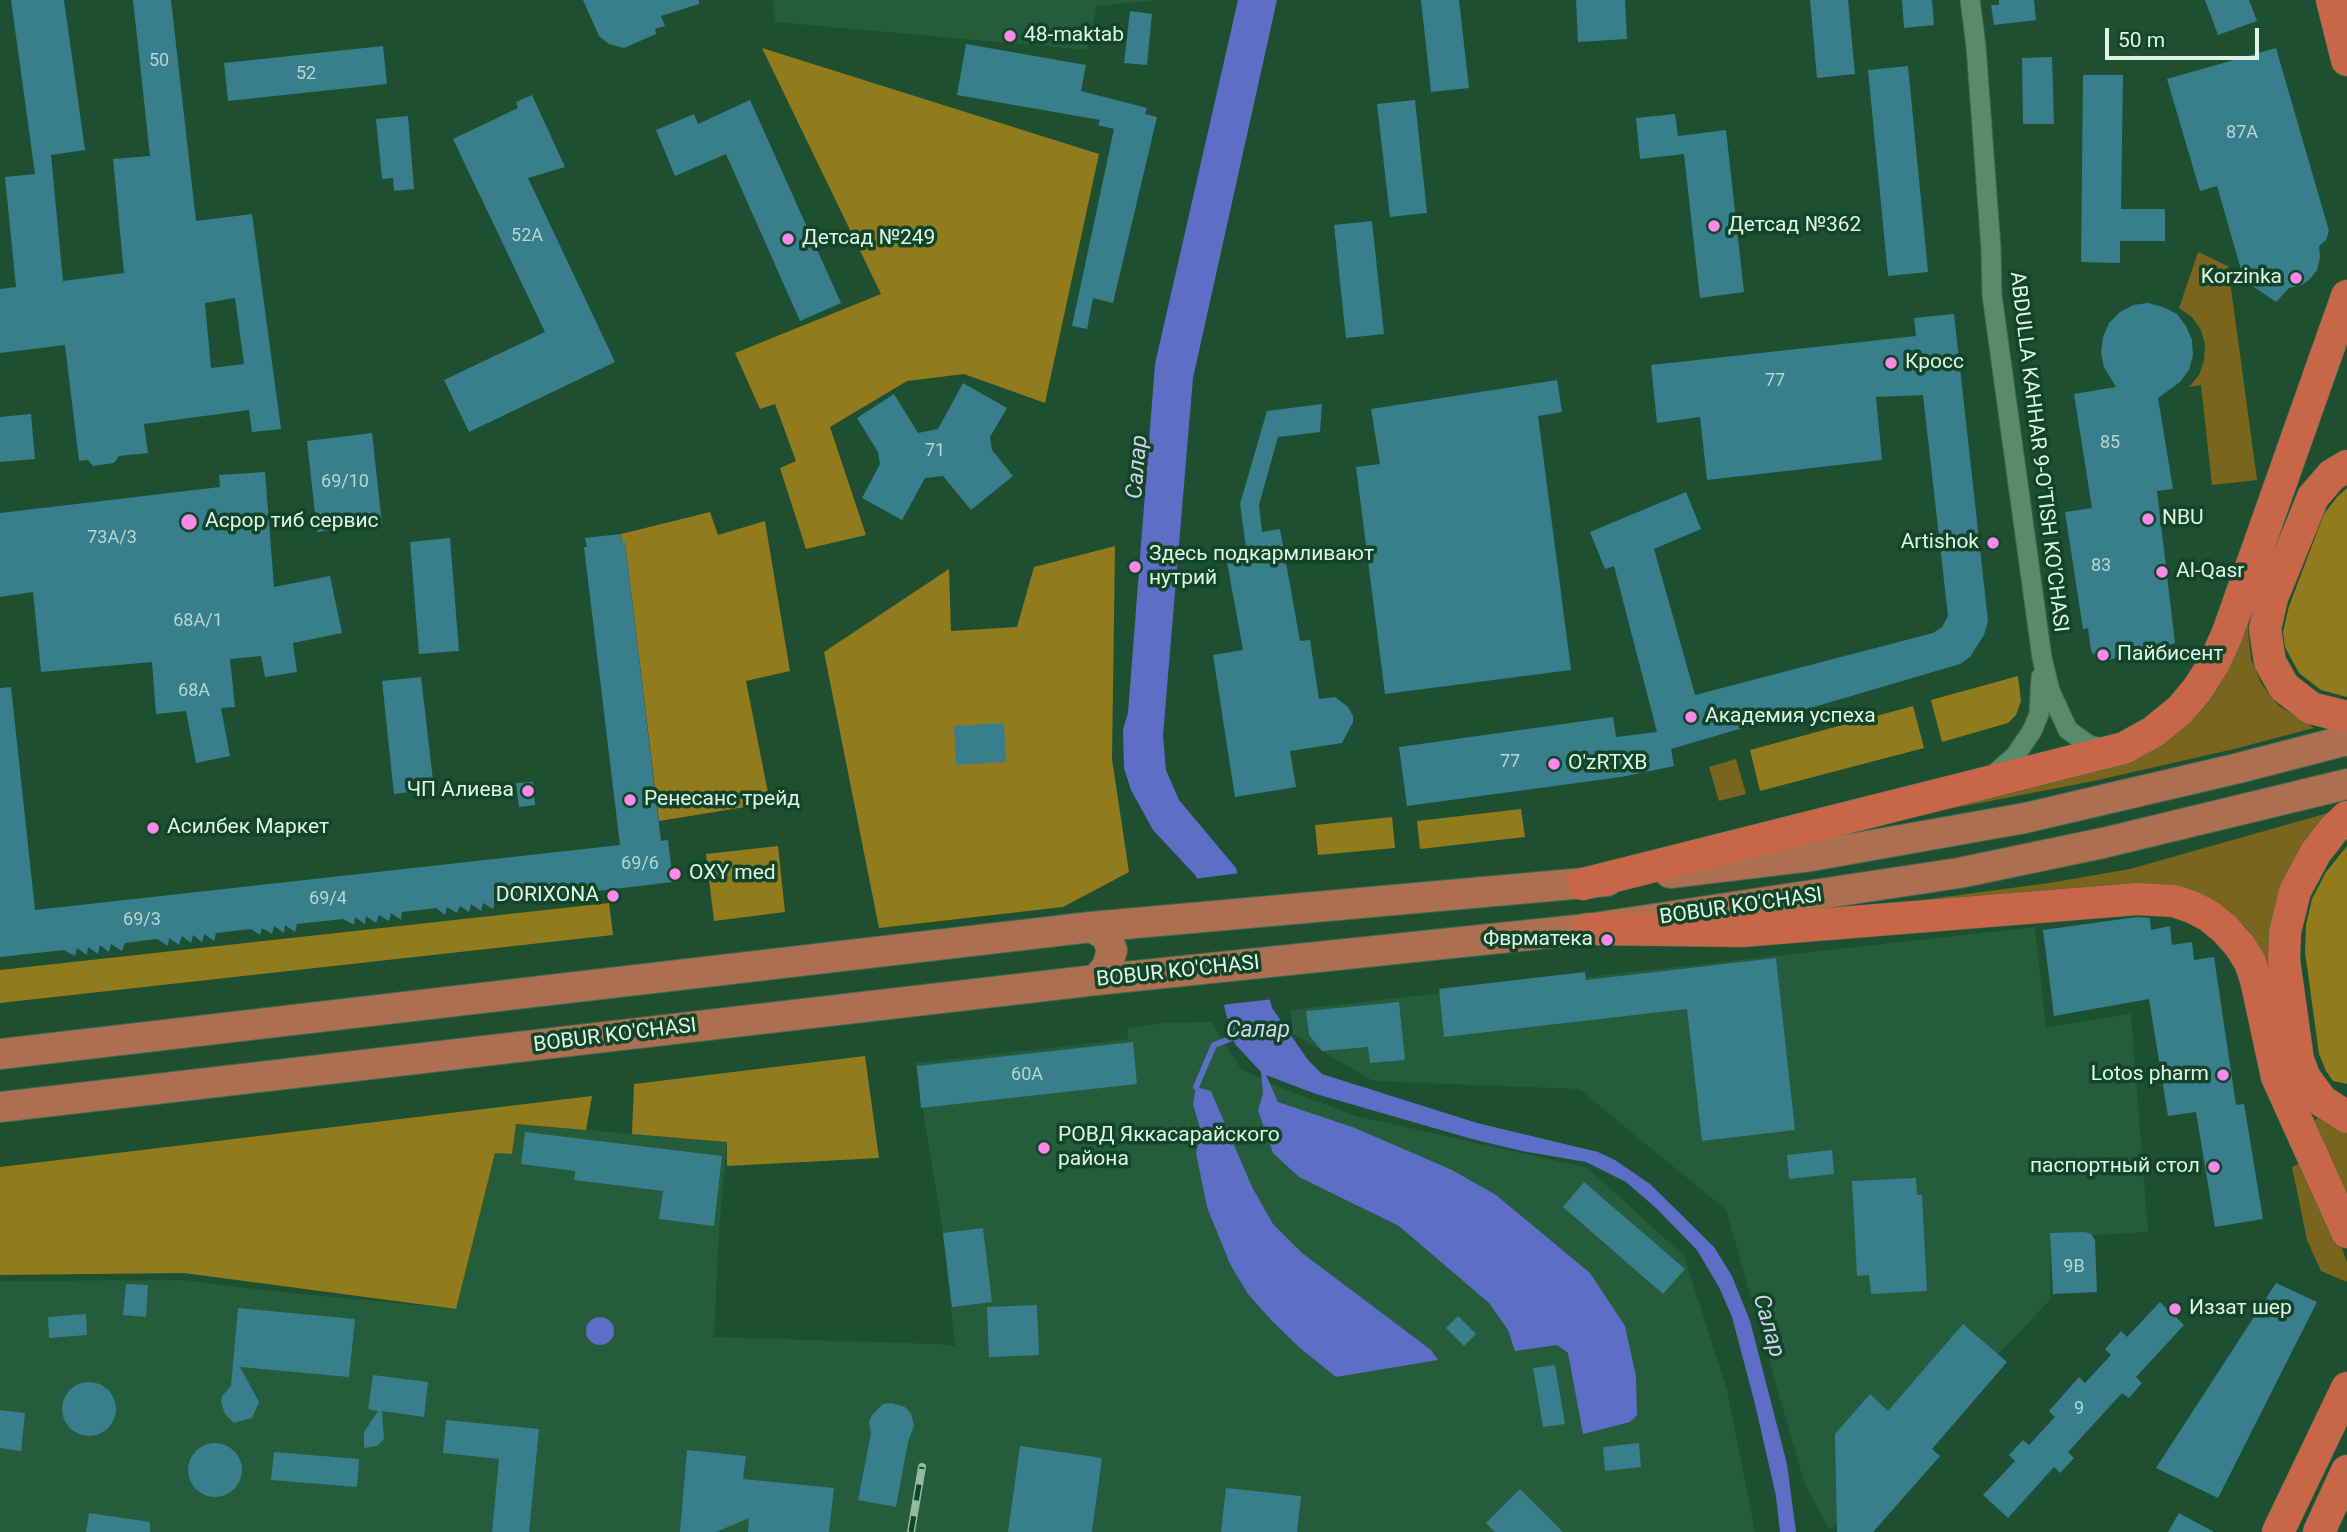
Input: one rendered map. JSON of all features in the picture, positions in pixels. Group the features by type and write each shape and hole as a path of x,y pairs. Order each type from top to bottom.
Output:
{"highway":[{"path":"2332,0 2347,60"},
{"path":"1583,884 2124,748 2153,732 2180,710 2197,690 2220,650 2250,574 2347,296"},
{"path":"2347,466 2332,475 2314,497 2272,598 2265,629 2270,662 2284,687 2311,708 2347,717"},
{"path":"2336,1110 2308,1083 2298,1060 2284,946 2290,904 2301,878 2316,852 2347,817"},
{"path":"1587,929 1742,931 2137,899 2174,901 2192,907 2225,929 2250,962 2277,1077 2347,1232"},
{"path":"2278,1532 2347,1388"},
{"path":"2319,1532 2347,1471"}],"main road":[{"name":"BOBUR KO'CHASI","path":"0,1054 1091,927 1583,884 1811,856 1954,832 2096,803 2347,740"},
{"name":"BOBUR KO'CHASI","path":"0,1107 1096,980 1587,929 1959,873 2247,810 2347,784"},
{"path":"1091,927 1105,935 1112,950 1107,967 1096,980"}],"street":[{"name":"ABDULLA KAHHAR 9-O'TISH KO'CHASI","path":"1970,0 1981,114 1992,295 2042,658 2053,699 2068,730 2089,746 2124,748"},
{"name":"ABDULLA KAHHAR 9-O'TISH KO'CHASI","path":"1980,785 2008,763 2032,731 2040,705 2042,658"}],"shaded area":[{"name":"48-maktab","path":"773,0 1158,0 1097,6 1087,50 775,22"},
{"path":"762,48 1099,154 1045,403 964,374 907,381 830,427 866,535 806,549 780,468 796,461 775,404 760,409 735,353 881,294"},
{"path":"2198,252 2228,266 2257,480 2212,485 2201,385 2189,387 2199,375 2204,361 2205,345 2201,330 2192,317 2179,308"},
{"path":"2347,488 2347,697 2321,690 2299,673 2285,647 2283,632 2289,606 2324,514"},
{"path":"710,512 718,535 765,521 790,671 746,681 770,803 659,821 625,542 622,542 621,534"},
{"path":"1115,546 1112,759 1129,872 1063,907 879,928 824,652 949,569 951,631 1017,627 1034,567"},
{"path":"2249,616 2251,659 2262,685 2279,706 2314,728 2094,781 1892,820 2129,758"},
{"path":"2018,676 2021,701 2016,715 2008,723 1942,742 1931,700"},
{"path":"1913,706 1924,748 1760,791 1750,750"},
{"path":"1736,759 1746,794 1719,801 1709,767"},
{"path":"1521,809 1525,837 1420,849 1417,821"},
{"path":"2328,813 2279,1012 2258,945 2245,926 2227,911 2163,885 1907,902 2130,869"},
{"path":"1392,817 1395,848 1318,855 1315,825"},
{"path":"778,846 785,912 714,921 706,854"},
{"path":"2347,846 2347,1084 2333,1081 2319,1054 2305,952 2306,925 2312,899 2326,872"},
{"path":"609,903 613,935 0,1003 0,970"},
{"path":"2035,927 2046,1027 2131,1014 2148,1232 2050,1238 2050,1300 1830,1530 1805,1485 1726,1210 1579,1089 1373,1081 1293,1034 1291,1010"},
{"path":"1211,1022 1241,1069 1284,1089 1356,1116 1588,1168 1684,1256 1727,1390 1755,1532 0,1532 0,1281 183,1280 455,1309 495,1152 512,1154 516,1124 727,1142 719,1230 714,1337 955,1346 943,1233 915,1063 1128,1039 1127,1028 1163,1023"},
{"path":"865,1056 879,1158 727,1166 727,1142 632,1134 634,1084"},
{"path":"592,1096 586,1130 516,1124 512,1154 495,1153 456,1309 184,1273 0,1275 0,1167"},
{"path":"2322,1116 2347,1128 2347,1197 2309,1123"},
{"path":"2300,1163 2340,1242 2347,1263 2347,1282 2321,1271 2307,1240 2292,1167"}],"water":[{"name":"Салар","path":"1238,0 1277,0 1193,378 1163,735 1166,770 1179,800 1236,868 1272,1008 1308,1060 1322,1074 1477,1123 1598,1152 1650,1184 1714,1247 1732,1276 1750,1321 1787,1464 1796,1532 1780,1532 1776,1496 1755,1404 1732,1317 1719,1287 1697,1250 1626,1182 1586,1162 1472,1139 1316,1094 1266,1075 1278,1102 1355,1128 1452,1170 1496,1195 1590,1273 1625,1326 1636,1376 1637,1415 1630,1422 1583,1434 1568,1353 1557,1345 1515,1351 1508,1330 1489,1303 1399,1226 1299,1177 1273,1153 1258,1110 1263,1094 1261,1072 1235,1044 1196,876 1153,830 1131,790 1124,768 1123,729 1128,713 1155,364"},
{"path":"1196,1087 1211,1091 1252,1187 1273,1224 1302,1253 1431,1350 1438,1360 1336,1377 1300,1348 1248,1294 1230,1264 1207,1207 1196,1153 1201,1132 1193,1104"},
{"path":"600,1317 610,1321 614,1331 610,1341 600,1345 590,1341 586,1331 590,1321"}],"pier":[{"path":"1241,873 1274,999 1221,1005 1193,879"}],"building":[{"path":"11,0 64,0 85,150 51,155 63,281 124,273 113,159 150,156 133,0 171,0 196,221 252,214 281,429 252,432 249,410 144,424 148,453 119,456 114,463 93,466 88,460 79,461 65,345 0,353 0,289 16,287 5,177 35,174","holes":["235,298 244,364 211,368 205,303"]},
{"path":"583,0 699,0 699,4 661,16 665,26 655,29 656,34 624,48 609,44 599,36"},
{"path":"1421,0 1459,0 1469,88 1431,92"},
{"path":"1576,0 1625,0 1627,39 1578,42"},
{"path":"1810,0 1848,0 1855,74 1817,78"},
{"path":"1902,0 1932,0 1934,25 1904,28"},
{"path":"1999,0 2034,0 2036,20 1994,25 1991,5 1999,5"},
{"path":"2205,0 2249,0 2257,21 2218,35"},
{"path":"1130,11 1152,14 1147,65 1124,63"},
{"path":"966,44 1086,65 1081,91 1147,108 1145,114 1157,117 1113,303 1093,298 1087,329 1072,326 1114,129 1098,125 1100,120 957,95"},
{"path":"383,46 387,84 228,101 224,63"},
{"path":"2276,48 2329,231 2326,240 2319,246 2317,270 2302,285 2289,288 2276,302 2244,280 2217,186 2200,191 2167,79"},
{"path":"2052,57 2054,124 2023,124 2022,58"},
{"path":"1908,66 1928,272 1888,276 1868,70"},
{"path":"2083,75 2123,75 2121,209 2165,209 2165,241 2120,241 2120,263 2081,262"},
{"path":"532,95 565,167 528,178 615,362 469,432 444,380 545,332 453,139 518,108 516,102"},
{"name":"Детсад №249","path":"750,100 841,303 800,321 726,154 675,176 656,130 694,114 698,124"},
{"path":"1415,100 1427,213 1390,217 1377,104"},
{"name":"Детсад №362","path":"1675,114 1678,136 1726,130 1744,292 1700,298 1684,154 1640,159 1636,118"},
{"path":"408,116 414,189 394,191 393,178 382,179 376,119"},
{"path":"1372,221 1384,334 1346,338 1334,225"},
{"path":"2148,303 2177,314 2192,340 2193,355 2189,370 2180,382 2158,398 2173,489 2157,491 2175,643 2101,662 2091,651 2088,628 2083,629 2065,512 2092,508 2074,394 2116,387 2104,367 2101,353 2103,337 2109,323 2120,312 2133,305"},
{"path":"1954,314 1988,621 1984,635 1970,657 1960,664 1671,749 1674,766 1621,777 1407,806 1399,747 1613,717 1616,737 1657,732 1614,566 1605,569 1590,532 1686,492 1701,529 1654,549 1695,695 1933,633 1942,627 1948,616 1923,395 1876,397 1882,460 1707,480 1700,417 1657,423 1651,365 1916,336 1914,318"},
{"path":"1557,380 1562,412 1538,416 1571,670 1385,694 1356,467 1380,464 1371,409"},
{"path":"963,383 1007,408 990,437 992,450 1013,476 971,510 943,476 925,478 902,520 862,498 880,464 878,452 857,418 894,394 918,433 938,429"},
{"path":"1322,404 1320,432 1278,437 1259,505 1262,532 1280,529 1300,641 1310,640 1319,699 1335,697 1348,707 1353,722 1342,743 1290,751 1296,787 1235,797 1213,655 1243,650 1225,551 1246,547 1240,504 1267,411"},
{"path":"31,414 35,459 0,462 0,417"},
{"path":"372,433 382,524 317,532 307,441"},
{"path":"265,472 274,587 330,576 342,633 293,643 297,672 265,677 261,656 230,659 235,707 221,708 230,756 196,763 186,711 156,714 152,662 41,672 33,592 0,597 0,513 220,487 219,475"},
{"path":"621,534 622,542 625,542 661,841 668,840 673,882 588,892 585,899 576,893 574,900 565,894 562,902 553,895 551,903 541,897 539,904 529,898 495,902 493,909 483,903 481,911 471,904 469,912 460,906 457,913 447,907 445,915 436,908 402,912 401,920 391,913 389,921 379,915 376,923 366,916 365,924 355,917 354,925 343,919 297,924 295,932 285,925 284,933 274,926 272,934 262,928 260,935 251,929 216,933 214,941 204,934 202,942 193,935 191,943 182,936 179,945 169,938 168,946 157,939 125,943 122,951 111,944 109,952 100,945 98,954 88,947 87,955 77,948 75,956 64,950 0,957 0,688 11,687 35,910 620,845 584,547 587,547 585,538"},
{"path":"450,538 459,651 419,654 410,542"},
{"path":"421,677 434,789 394,794 382,681"},
{"path":"1004,723 1006,762 956,765 954,726"},
{"path":"533,782 535,805 519,807 516,783"},
{"path":"2137,917 2150,918 2151,930 2170,926 2172,945 2192,942 2194,960 2214,957 2236,1105 2244,1104 2263,1219 2215,1227 2196,1112 2168,1116 2149,999 2054,1016 2043,930"},
{"path":"1776,958 1795,1130 1702,1141 1687,1009 1444,1037 1439,989 1585,972 1586,980"},
{"path":"1399,1002 1405,1060 1370,1063 1368,1047 1322,1051 1309,1035 1306,1011"},
{"path":"1133,1042 1137,1084 921,1108 917,1066"},
{"path":"525,1132 722,1156 714,1226 659,1219 663,1191 574,1180 575,1171 521,1164"},
{"path":"1832,1150 1834,1174 1789,1179 1787,1155"},
{"path":"1916,1178 1917,1195 1922,1195 1927,1291 1871,1294 1869,1275 1857,1276 1852,1181"},
{"path":"1584,1182 1685,1269 1663,1294 1563,1207"},
{"path":"983,1228 992,1302 952,1307 943,1233"},
{"path":"2050,1233 2091,1234 2095,1240 2097,1292 2053,1294"},
{"path":"2276,1283 2317,1302 2218,1498 2156,1468"},
{"path":"126,1284 148,1285 146,1317 123,1315"},
{"path":"2160,1302 2184,1325 2136,1377 2142,1383 2129,1398 2122,1393 2068,1452 2074,1458 2060,1473 2054,1467 2008,1518 1983,1495 2015,1461 2009,1455 2023,1440 2029,1445 2055,1417 2049,1411 2079,1377 2085,1383 2111,1355 2105,1349 2121,1331 2127,1337"},
{"path":"1037,1305 1039,1355 989,1357 987,1307"},
{"path":"238,1308 355,1319 349,1377 240,1367 259,1402 252,1418 234,1423 225,1414 221,1402 222,1396 231,1386"},
{"path":"86,1314 87,1335 49,1338 48,1317"},
{"path":"1458,1316 1476,1334 1464,1346 1446,1328"},
{"path":"1963,1324 2007,1362 1932,1449 1940,1456 1873,1532 1837,1532 1835,1434 1870,1394 1888,1411"},
{"path":"1555,1365 1565,1424 1543,1427 1533,1368"},
{"path":"373,1375 428,1382 424,1417 382,1411 384,1439 377,1446 364,1448 364,1432 378,1411 368,1409"},
{"path":"89,1382 108,1390 116,1409 108,1428 89,1436 70,1428 62,1409 70,1390"},
{"path":"883,1404 905,1407 911,1413 914,1426 908,1442 896,1507 858,1500 871,1433 869,1422"},
{"path":"0,1410 25,1413 21,1451 0,1448"},
{"path":"446,1420 539,1429 529,1532 492,1532 499,1459 443,1453"},
{"path":"215,1443 234,1451 242,1470 234,1489 215,1497 196,1489 188,1470 196,1451"},
{"path":"1639,1443 1641,1467 1605,1471 1603,1447"},
{"path":"1020,1446 1102,1458 1092,1532 1008,1532"},
{"path":"687,1450 746,1456 743,1479 834,1488 829,1532 748,1532 749,1518 716,1532 680,1532"},
{"path":"274,1452 359,1459 357,1487 271,1480"},
{"path":"1226,1488 1301,1496 1297,1532 1221,1532"},
{"path":"1520,1489 1563,1532 1495,1532 1486,1523"},
{"path":"89,1513 150,1522 150,1532 86,1532"},
{"path":"2179,1513 2214,1532 2168,1532"}],"waterway":[{"path":"1196,1087 1214,1045 1240,1035"}],"railway":[{"path":"911,1532 922,1467"}],"place":[{"name":"48-maktab","path":"1010,36"},
{"name":"Детсад №362","path":"1714,226"},
{"name":"Детсад №249","path":"788,239"},
{"name":"Korzinka","path":"2296,278"},
{"name":"Кросс","path":"1891,363"},
{"name":"NBU","path":"2148,519"},
{"name":"Асрор тиб сервис","path":"189,522"},
{"name":"Artishok","path":"1993,543"},
{"name":"Здесь подкармливают нутрий","path":"1135,567"},
{"name":"Al-Qasr","path":"2162,572"},
{"name":"Пайбисент","path":"2103,655"},
{"name":"Академия успеха","path":"1691,717"},
{"name":"O'zRTXB","path":"1554,764"},
{"name":"ЧП Алиева","path":"528,791"},
{"name":"Ренесанс трейд","path":"630,800"},
{"name":"Асилбек Маркет","path":"153,828"},
{"name":"OXY med","path":"675,874"},
{"name":"DORIXONA","path":"613,896"},
{"name":"Фврматека","path":"1607,940"},
{"name":"Lotos pharm","path":"2223,1075"},
{"name":"РОВД Яккасарайского района","path":"1044,1148"},
{"name":"паспортный стол","path":"2214,1167"},
{"name":"Иззат шер","path":"2175,1309"}]}
